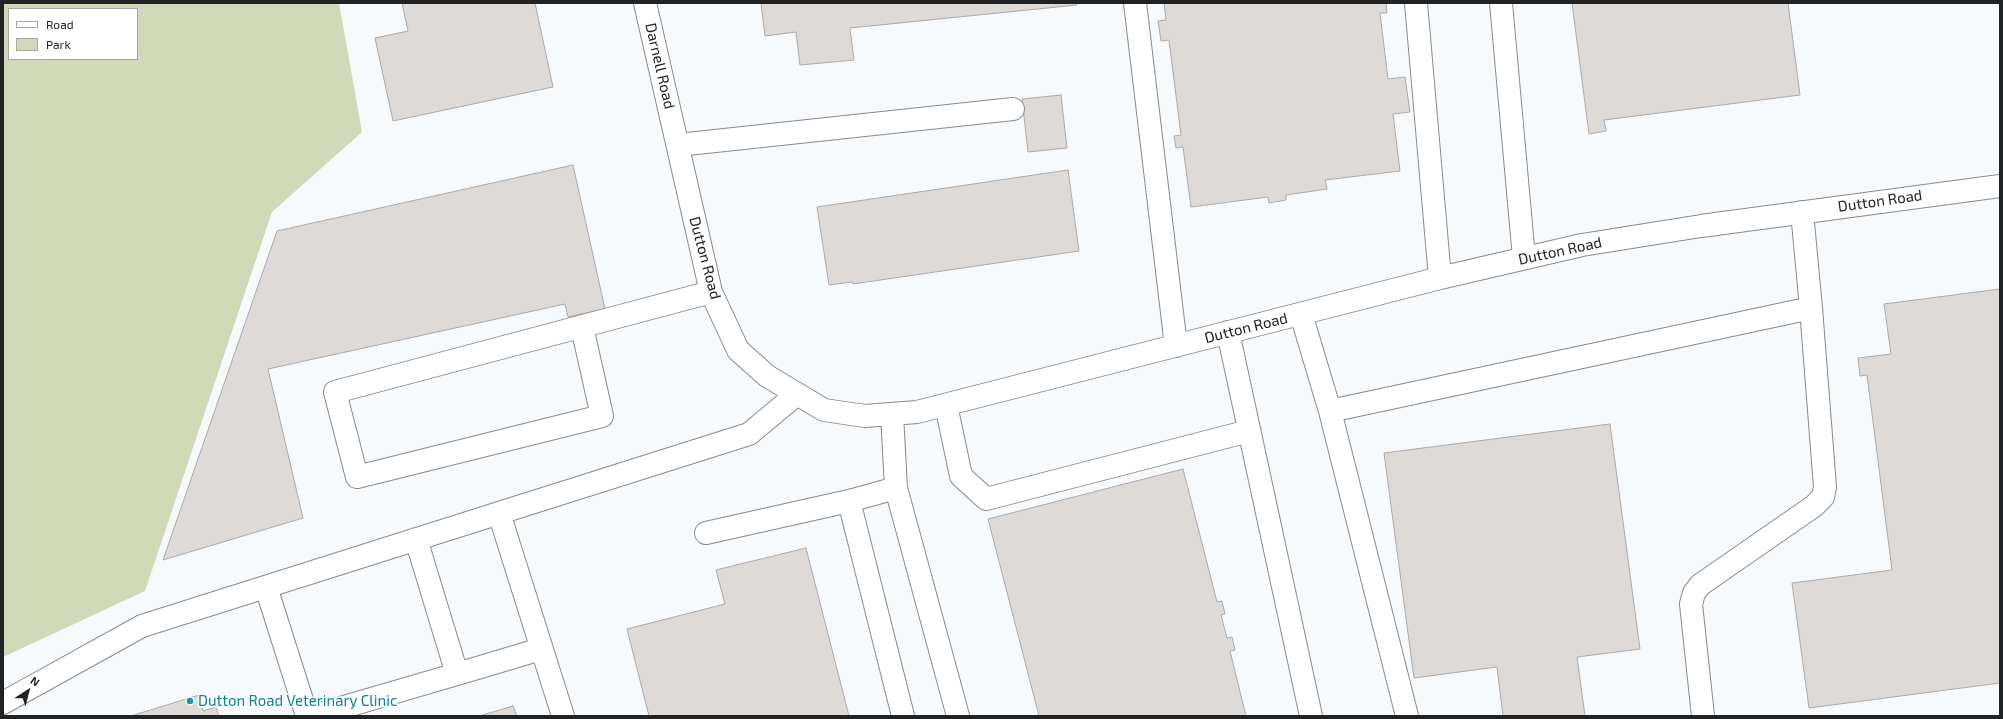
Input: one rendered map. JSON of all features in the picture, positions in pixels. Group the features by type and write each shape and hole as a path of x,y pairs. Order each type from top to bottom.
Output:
{"street":[{"name":"Darnell Road","path":"645,3 676,137"},
{"path":"1135,3 1176,346"},
{"path":"1416,3 1440,278"},
{"path":"1501,3 1524,258"},
{"path":"676,137 1013,109"},
{"name":"Dutton Road","path":"676,137 711,292 738,350 767,376 824,410 866,416 917,412 1440,278 1582,245 1701,226 2000,186"},
{"path":"1703,716 1691,604 1694,593 1700,585 1814,506 1823,497 1825,487 1802,212"},
{"path":"582,327 602,416 357,477 335,392 711,292"},
{"path":"1330,411 1811,308"},
{"path":"1301,314 1330,411 1407,716"},
{"path":"1228,332 1311,716"},
{"path":"3,703 142,626 749,434 797,394"},
{"path":"946,405 961,476 986,500 1249,431"},
{"path":"892,414 896,488 958,716"},
{"path":"706,532 849,501 896,488"},
{"path":"849,501 903,716"},
{"path":"499,513 563,716"},
{"path":"416,539 457,674"},
{"path":"266,587 307,716"},
{"path":"313,716 541,649"}],"green space":[{"path":"3,3 339,3 362,132 272,212 145,591 3,657"}],"building":[{"path":"402,3 535,3 553,87 393,121 375,38 408,31"},
{"path":"761,3 1076,3 1077,5 850,28 854,60 800,65 796,32 765,36"},
{"path":"1164,3 1386,3 1387,13 1380,13 1388,79 1405,77 1410,112 1393,114 1400,171 1325,180 1327,189 1286,195 1286,200 1269,203 1268,197 1191,207 1183,147 1176,148 1174,136 1181,135 1169,40 1161,41 1158,21 1166,20"},
{"path":"1572,3 1788,3 1800,95 1604,120 1606,131 1589,134"},
{"path":"1061,95 1067,148 1028,152 1022,99"},
{"path":"573,165 605,309 568,317 565,304 268,369 303,518 163,560 277,231"},
{"path":"1068,170 1079,251 853,284 853,282 829,285 817,207"},
{"path":"2000,289 2000,683 1809,708 1792,583 1892,570 1867,375 1860,376 1858,358 1891,354 1884,304"},
{"path":"1610,424 1640,649 1577,657 1585,716 1503,716 1497,667 1414,678 1384,453"},
{"path":"1183,469 1217,602 1222,601 1225,614 1221,615 1227,638 1232,637 1235,650 1230,651 1246,716 1039,716 988,519"},
{"path":"806,548 849,716 649,716 627,629 725,604 716,570"},
{"name":"Dutton Road Veterinary Clinic","path":"199,695 203,711 216,707 219,716 131,716"},
{"path":"513,706 517,716 479,716"}],"place":[{"name":"Dutton Road Veterinary Clinic","path":"190,701"}]}
